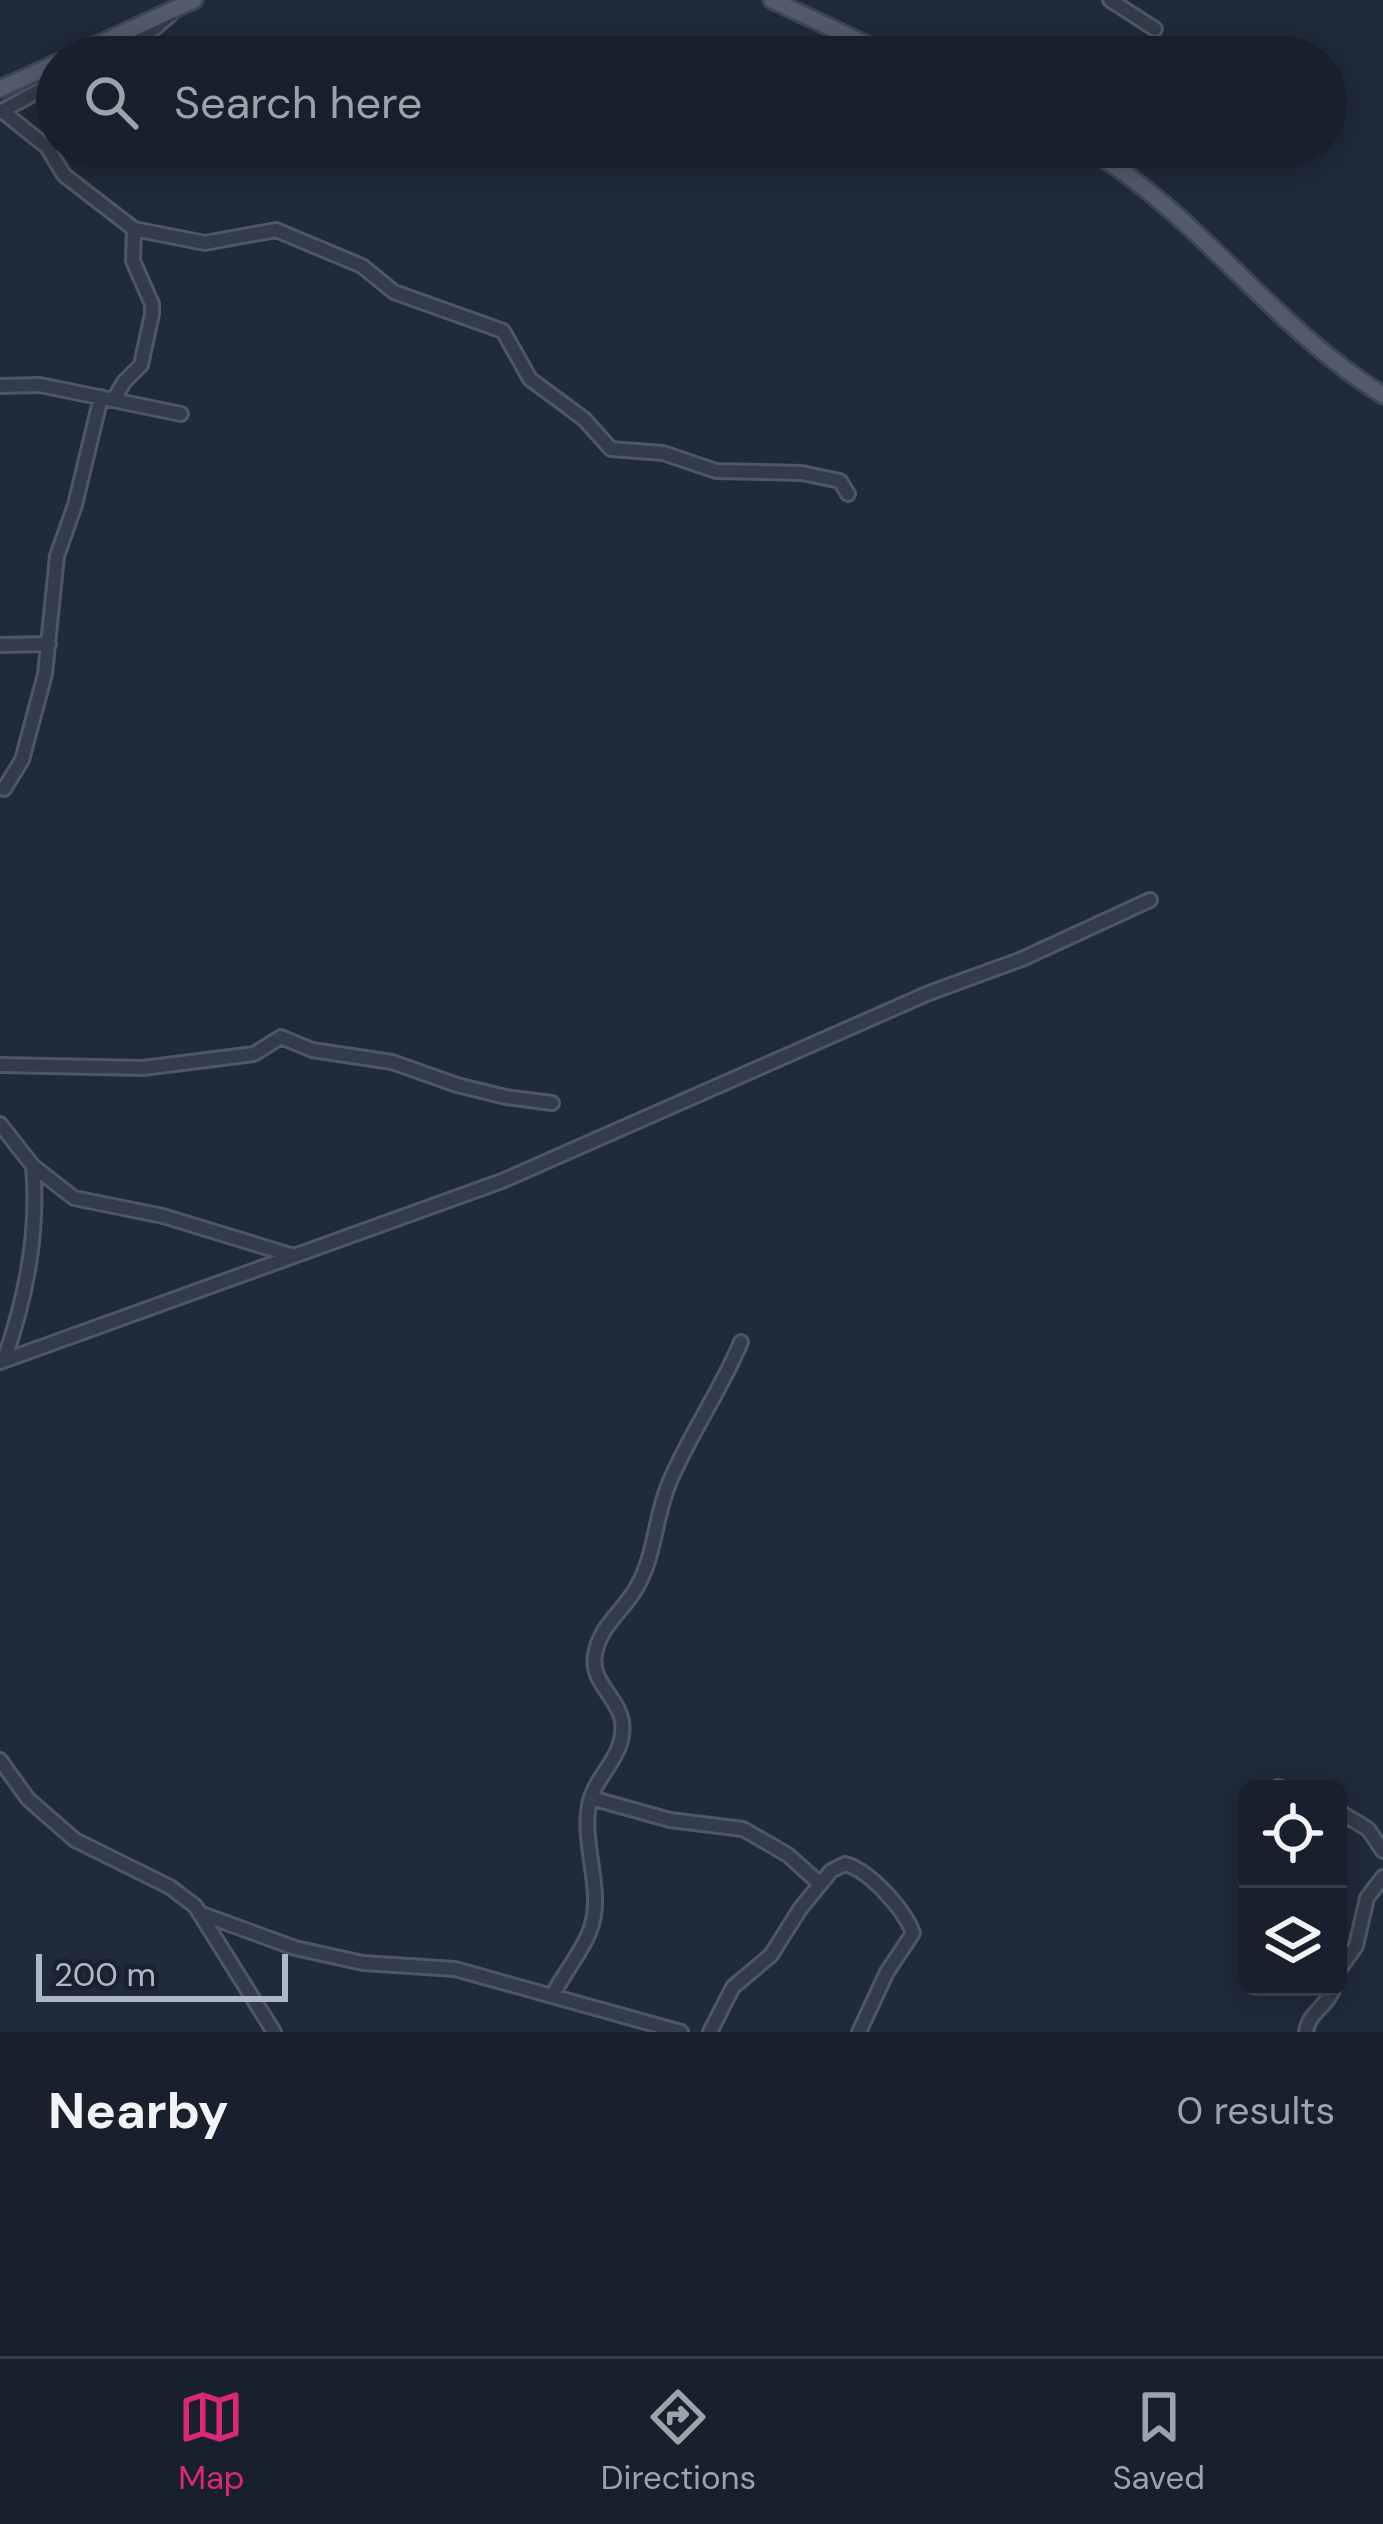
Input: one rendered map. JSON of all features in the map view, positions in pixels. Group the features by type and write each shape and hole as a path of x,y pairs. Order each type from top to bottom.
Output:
{"main road":[{"path":"116,36 194,0"},
{"path":"772,0 848,36"},
{"path":"0,89 36,73"},
{"path":"1117,168 1145,186 1305,335 1383,394"}],"street":[{"path":"1110,0 1155,28"},
{"path":"141,36 176,9"},
{"path":"36,92 1,111 36,138"},
{"path":"60,168 134,229 205,243 269,230 290,235 362,266 394,292 503,331 530,379 584,419 611,449 663,453 728,472 814,474 840,482 848,494"},
{"path":"4,790 22,760 45,674 58,556 107,398 141,365 152,314 134,261 134,229"},
{"path":"0,386 40,385 181,414"},
{"path":"0,645 49,644"},
{"path":"2,1361 502,1181 1150,900"},
{"path":"0,1065 143,1068 254,1054 270,1041 287,1038 312,1050 392,1062 457,1085 552,1103"},
{"path":"0,1124 33,1166 84,1202 163,1216 294,1256"},
{"path":"2,1361 29,1266 36,1220 33,1166"},
{"path":"551,1996 590,1931 591,1798 613,1764 622,1722 595,1670 596,1648 603,1631 638,1586 654,1546 669,1482 741,1342"},
{"path":"0,1760 28,1798 75,1840 170,1887 202,1914 274,2032"},
{"path":"591,1798 670,1820 743,1829 788,1855 820,1884"},
{"path":"1347,1816 1368,1828 1383,1851"},
{"path":"710,2032 733,1987 771,1955 820,1884 839,1865 854,1866 903,1915 913,1933 886,1972 859,2032"},
{"path":"1347,1958 1356,1946 1366,1898 1383,1877"},
{"path":"202,1914 295,1948 363,1963 455,1969 681,2032"},
{"path":"1306,2032 1309,2018 1330,1996"}]}
